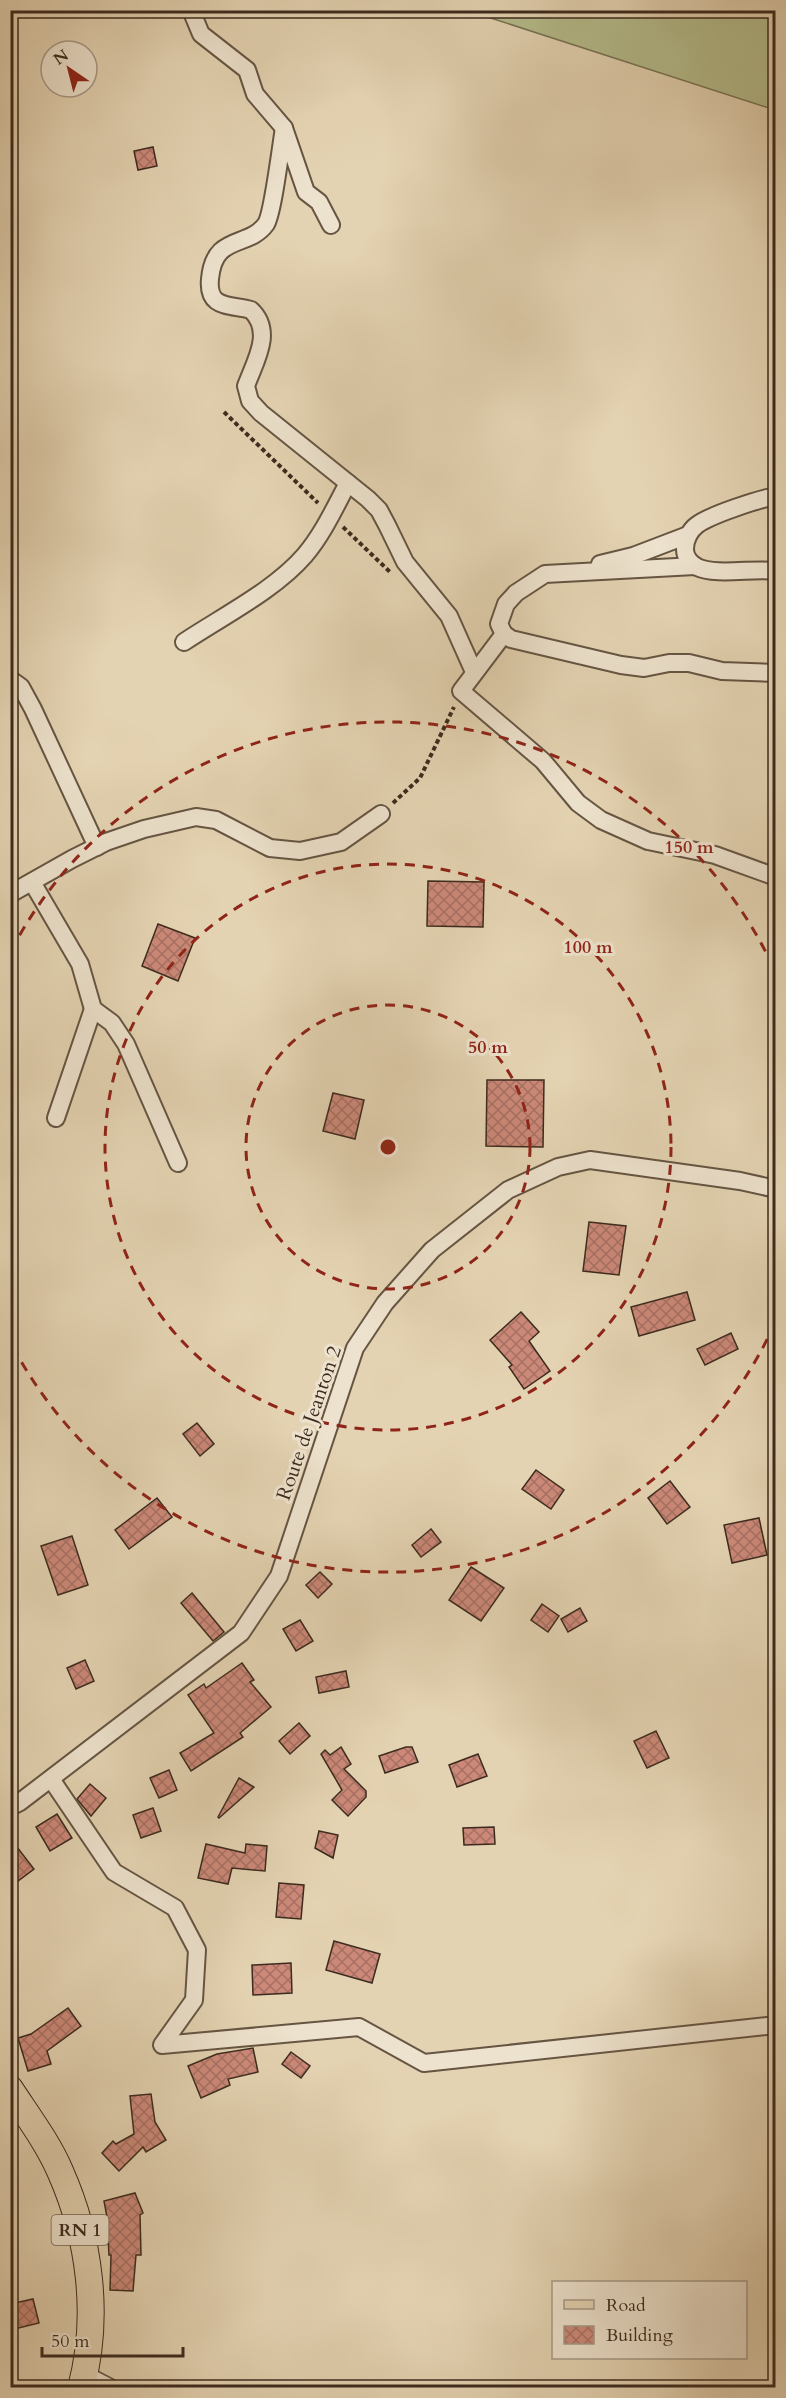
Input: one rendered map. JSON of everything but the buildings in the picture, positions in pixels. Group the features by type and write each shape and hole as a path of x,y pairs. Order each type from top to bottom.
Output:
{"main road":[{"name":"RN 1","path":"10,2089 60,2170 79,2223 89,2272 90,2308 83,2379"}],"street":[{"path":"191,10 201,34 247,70 255,94 284,128 306,192 319,202 331,225"},
{"path":"284,128 267,223 255,233 229,245 218,253 209,280 211,290 220,305 251,310 260,322 263,333 262,344 246,386 250,401 261,413 379,510 405,562 449,616 474,672"},
{"path":"184,642 284,574 305,554 331,515 348,483"},
{"path":"694,566 685,554 685,544 688,535 697,525 760,499 776,496"},
{"path":"562,573 633,556 688,535"},
{"path":"776,571 705,570 694,566 545,574 516,593 506,604 499,624 504,634 511,639 621,665 644,668 669,663 689,663 722,671 776,674"},
{"path":"504,634 461,691 543,761 578,803 601,820 648,841 715,855 776,877"},
{"path":"10,679 21,687 33,709 97,847"},
{"path":"10,894 97,847 144,829 196,817 216,820 270,848 300,852 341,842 381,814"},
{"path":"32,882 80,964 93,1009 56,1118"},
{"path":"93,1009 112,1023 126,1044 178,1163"},
{"name":"Route de Jeanton 2","path":"10,1808 241,1633 279,1576 355,1348 385,1303 432,1250 508,1190 558,1167 590,1160 740,1181 776,1190"},
{"path":"51,1779 114,1872 175,1908 197,1950 194,2000 162,2045 359,2027 424,2063 776,2025"}],"lane":[{"path":"83,2379 120,2388"}],"path":[{"path":"224,412 395,577"},
{"path":"381,814 420,778 461,691"}],"green space":[{"path":"469,11 775,11 775,110"}]}
